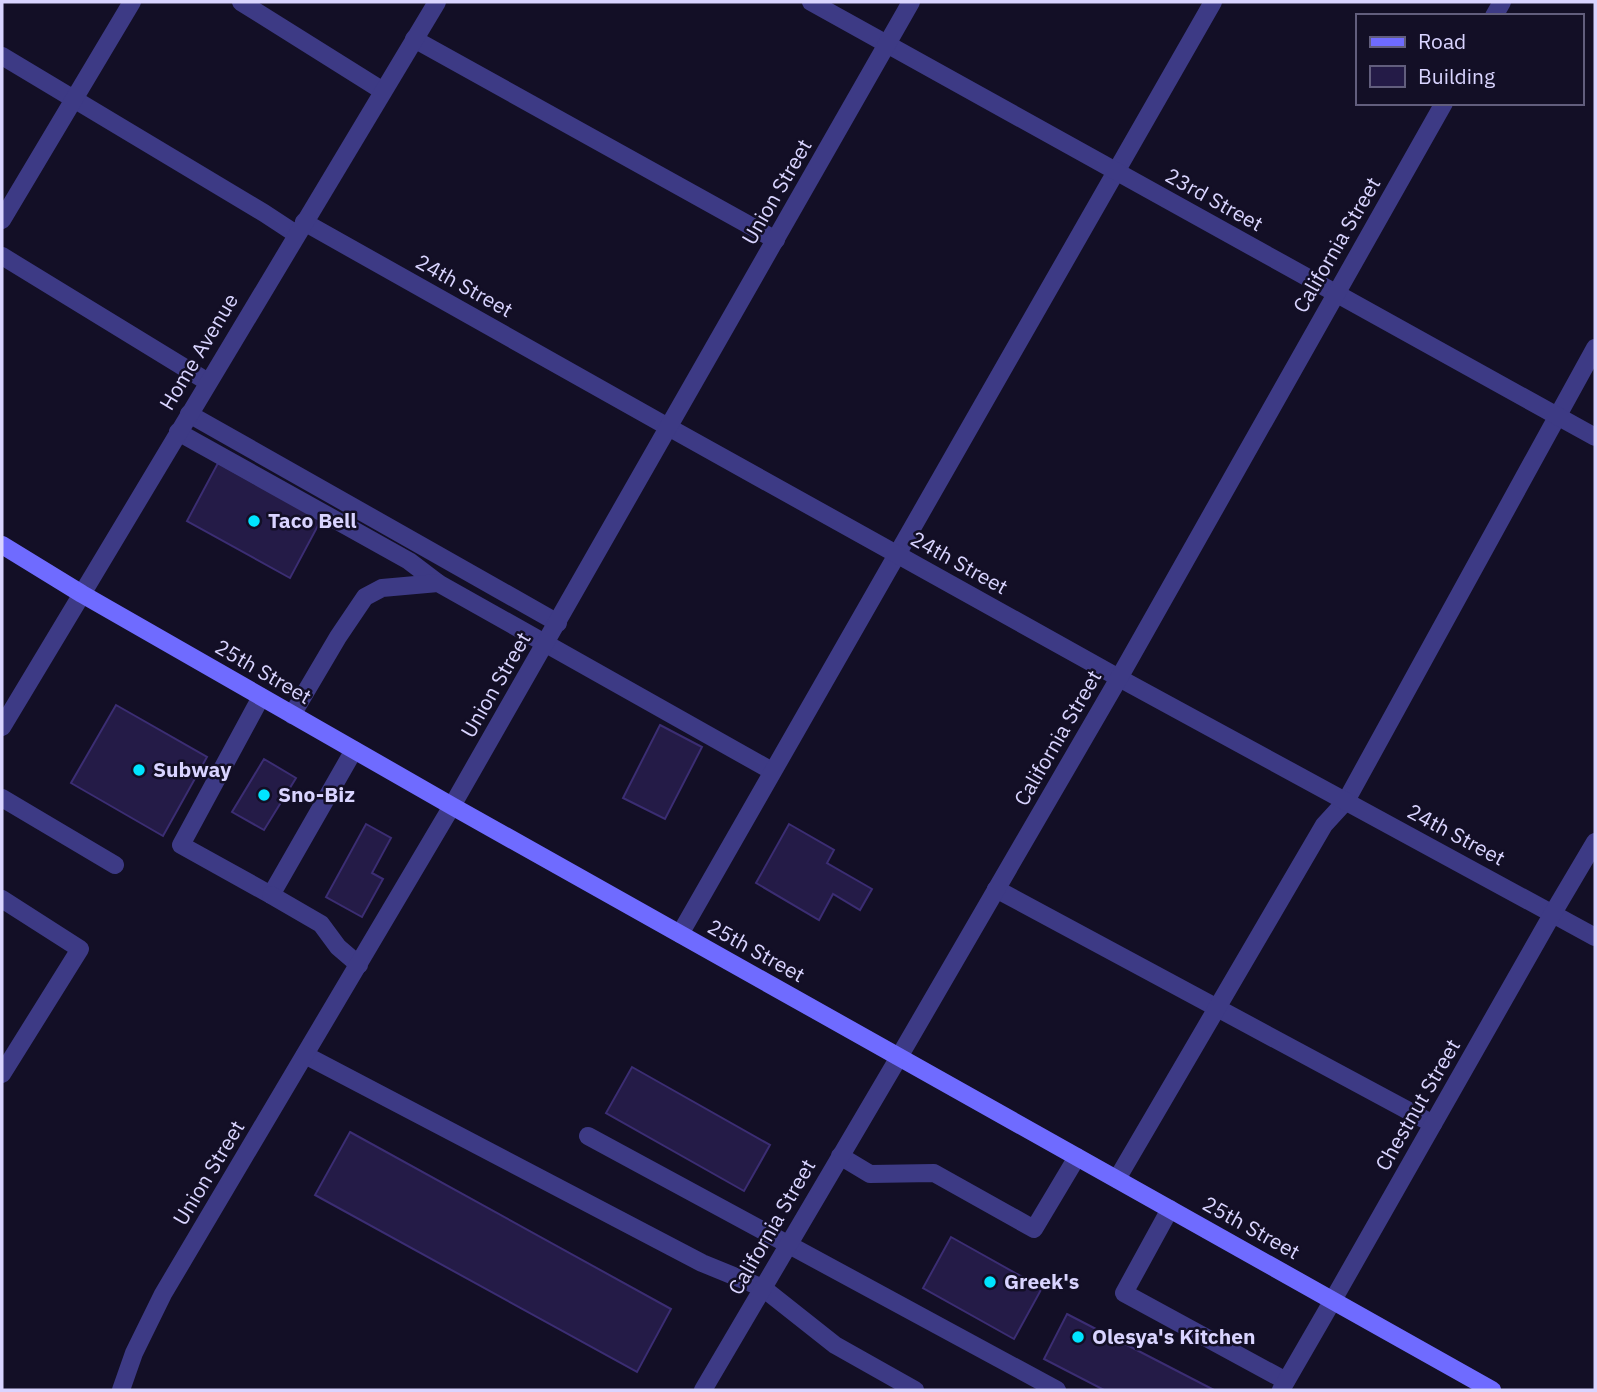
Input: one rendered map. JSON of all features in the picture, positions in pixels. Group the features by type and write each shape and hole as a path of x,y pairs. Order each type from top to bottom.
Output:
{"main road":[{"name":"25th Street","path":"2,545 82,594 452,806 1492,1390"}],"street":[{"path":"2,220 132,2"},
{"path":"241,2 383,90"},
{"name":"Home Avenue","path":"2,727 437,2"},
{"name":"23rd Street","path":"811,2 1595,437"},
{"name":"Union Street","path":"121,1390 134,1353 163,1294 558,623 911,2"},
{"path":"680,934 1213,2"},
{"path":"414,39 776,240"},
{"name":"24th Street","path":"2,56 264,213 300,228 670,428 1119,678 1595,937"},
{"name":"California Street","path":"702,1390 1119,678 1443,105"},
{"path":"2,256 208,382"},
{"path":"1117,1179 1324,825 1346,801 1595,348"},
{"path":"189,414 558,623"},
{"path":"178,432 409,561 438,583 772,771"},
{"path":"292,715 365,597 382,588 438,583"},
{"path":"261,697 181,845 321,924 338,947 359,965"},
{"path":"271,895 354,750"},
{"path":"2,798 114,865"},
{"name":"Chestnut Street","path":"1283,1386 1595,842"},
{"path":"996,889 1433,1124"},
{"path":"2,900 80,949 2,1074"},
{"path":"305,1055 702,1263 764,1288 835,1345 915,1390"},
{"path":"588,1136 1057,1390"},
{"path":"840,1156 870,1174 934,1173 1034,1228 1077,1157"},
{"path":"1170,1209 1124,1293 1283,1386"}],"building":[{"name":"Taco Bell","path":"218,463 321,520 290,578 187,521"},
{"name":"Subway","path":"116,705 207,757 163,836 71,783"},
{"path":"660,725 702,747 665,819 623,798"},
{"name":"Sno-Biz","path":"264,759 296,778 264,830 232,812"},
{"path":"366,824 391,838 372,873 383,879 362,917 326,897"},
{"path":"789,824 834,850 827,863 872,889 860,910 833,894 819,920 756,883"},
{"path":"632,1067 770,1145 744,1191 606,1113"},
{"path":"350,1132 671,1309 637,1372 315,1195"},
{"path":"951,1237 1042,1288 1014,1339 923,1288"},
{"path":"1067,1314 1214,1390 1104,1390 1044,1359"}],"place":[{"name":"Taco Bell","path":"254,521"},
{"name":"Subway","path":"139,770"},
{"name":"Sno-Biz","path":"264,795"},
{"name":"Greek's","path":"990,1282"},
{"name":"Olesya's Kitchen","path":"1078,1337"}]}
